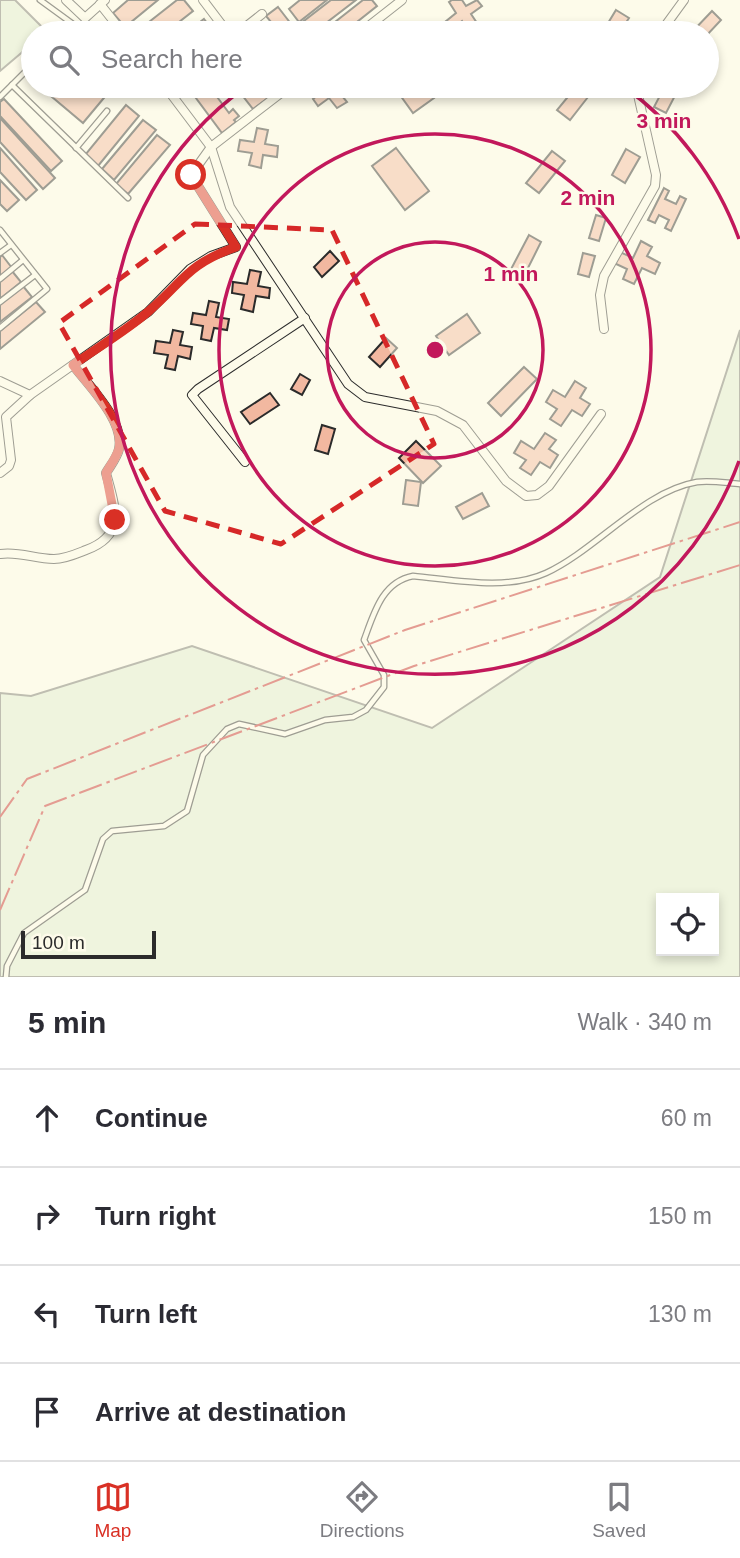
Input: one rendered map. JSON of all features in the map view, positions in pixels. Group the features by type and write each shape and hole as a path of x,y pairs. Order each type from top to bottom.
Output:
{"street":[{"path":"66,0 85,18 102,2 115,21"},
{"path":"203,0 219,21"},
{"path":"375,21 402,0"},
{"path":"669,21 684,0"},
{"path":"253,21 262,14"},
{"path":"173,98 211,147 230,206 348,384 365,397 437,411 463,425 506,481 526,496 537,495 549,486 601,414"},
{"path":"0,473 9,466 10,460 6,417 30,395 148,312 190,269 211,256 236,247 191,175 211,147 274,98"},
{"path":"604,329 600,295 604,276 655,186 656,176 639,98"},
{"path":"245,462 192,396 198,389 305,318"},
{"path":"0,554 14,552 54,559 94,547 113,532 115,520 106,473 118,450 120,436 110,416 73,365"},
{"path":"0,381 30,395"}],"lane":[{"path":"40,0 69,21"},
{"path":"0,97 21,76"},
{"path":"12,85 21,94"},
{"path":"25,98 128,198"},
{"path":"76,148 107,111"},
{"path":"0,230 47,289 0,328"},
{"path":"0,253 11,245"},
{"path":"0,279 23,260"},
{"path":"0,302 35,275"},
{"path":"6,977 7,966 24,933 85,890 103,839 112,831 164,826 187,811 203,755 228,729 239,724 285,734 307,724 353,717 366,710 384,687 384,675 364,640 376,608 389,587 400,578 413,576 497,582 529,579 570,558 676,488 704,481 740,484"}],"highlighted area":[{"path":"195,224 332,230 434,444 281,544 165,511 59,323"}],"green space":[{"path":"0,0 15,0 36,21 21,21 21,53 0,71"},
{"path":"740,330 740,977 0,977 0,693 31,696 192,646 432,728 660,577"}],"building":[{"path":"128,0 158,0 132,21 120,21 113,13"},
{"path":"177,0 184,0 193,11 180,21 150,21"},
{"path":"300,0 327,0 300,21 289,9"},
{"path":"331,0 356,0 329,21 304,21"},
{"path":"363,0 372,0 377,6 358,21 336,21"},
{"path":"462,0 466,6 477,0 482,6 471,14 476,21 446,21 456,13 449,2"},
{"path":"278,7 289,21 270,21 266,16"},
{"path":"616,10 629,18 627,21 609,21"},
{"path":"712,11 721,20 719,22 702,21"},
{"path":"53,98 104,98 83,123"},
{"path":"196,98 218,98 229,113 233,109 239,116 234,120 236,122 222,133"},
{"path":"244,98 268,98 253,109"},
{"path":"314,98 329,98 318,106"},
{"path":"329,98 344,98 347,102 337,108"},
{"path":"402,98 434,98 413,113"},
{"path":"567,98 587,98 570,120 557,110"},
{"path":"659,98 674,98 666,113 654,107"},
{"path":"4,99 62,161 51,171 0,116 0,102"},
{"path":"126,105 139,116 98,166 85,155"},
{"path":"0,118 55,178 43,189 0,142"},
{"path":"143,120 156,130 114,180 102,169"},
{"path":"257,128 268,130 265,144 278,146 277,157 263,155 261,168 249,165 252,153 238,151 240,140 254,142"},
{"path":"157,135 170,145 128,194 116,184"},
{"path":"0,148 37,190 26,200 0,172"},
{"path":"396,148 429,191 405,210 372,166"},
{"path":"626,149 640,157 625,183 612,175"},
{"path":"552,151 565,161 539,193 526,183"},
{"path":"0,180 19,200 7,211 0,204"},
{"path":"664,188 669,191 665,199 676,204 680,196 686,199 671,231 665,228 669,220 659,215 655,223 648,220"},
{"path":"596,215 606,218 599,241 589,238"},
{"path":"529,235 541,242 522,280 509,273"},
{"path":"641,241 652,247 647,256 660,263 655,274 642,268 634,284 623,279 627,269 614,263 620,252 633,258"},
{"path":"330,251 339,261 322,277 314,267"},
{"path":"583,253 595,256 589,277 578,274"},
{"path":"2,255 12,268 0,277 0,257"},
{"path":"250,270 261,272 258,286 270,288 269,298 256,296 253,312 241,309 244,295 232,293 233,282 247,284"},
{"path":"12,271 21,282 0,299 0,280"},
{"path":"23,286 32,297 0,322 0,303"},
{"path":"209,301 219,303 216,317 229,319 227,330 214,328 211,341 201,339 203,326 191,324 193,313 206,315"},
{"path":"36,302 45,312 0,349 0,331"},
{"path":"467,314 480,333 449,355 436,336"},
{"path":"173,330 183,332 180,345 192,347 190,359 178,356 175,370 165,368 168,355 154,353 156,341 170,343"},
{"path":"386,338 397,348 380,367 369,357"},
{"path":"524,367 537,379 501,416 488,403"},
{"path":"300,374 310,380 302,395 291,389"},
{"path":"575,381 586,388 580,398 590,404 582,416 572,410 561,426 550,419 557,409 546,402 553,390 565,397"},
{"path":"270,393 279,405 250,424 241,412"},
{"path":"322,425 335,429 328,454 315,450"},
{"path":"545,433 556,440 549,449 558,455 550,468 540,462 531,475 520,468 526,460 514,453 521,441 534,449"},
{"path":"416,441 441,466 423,483 399,458"},
{"path":"406,480 421,482 418,506 403,504"},
{"path":"482,493 489,506 463,519 456,507"}],"power":[{"path":"0,817 27,779 405,630 740,522"},
{"path":"0,910 45,806 414,666 740,565"}],"route":[{"path":"115,520 106,473 118,450 120,436 105,408 73,365 148,312 190,269 211,256 236,247 191,175"}]}
